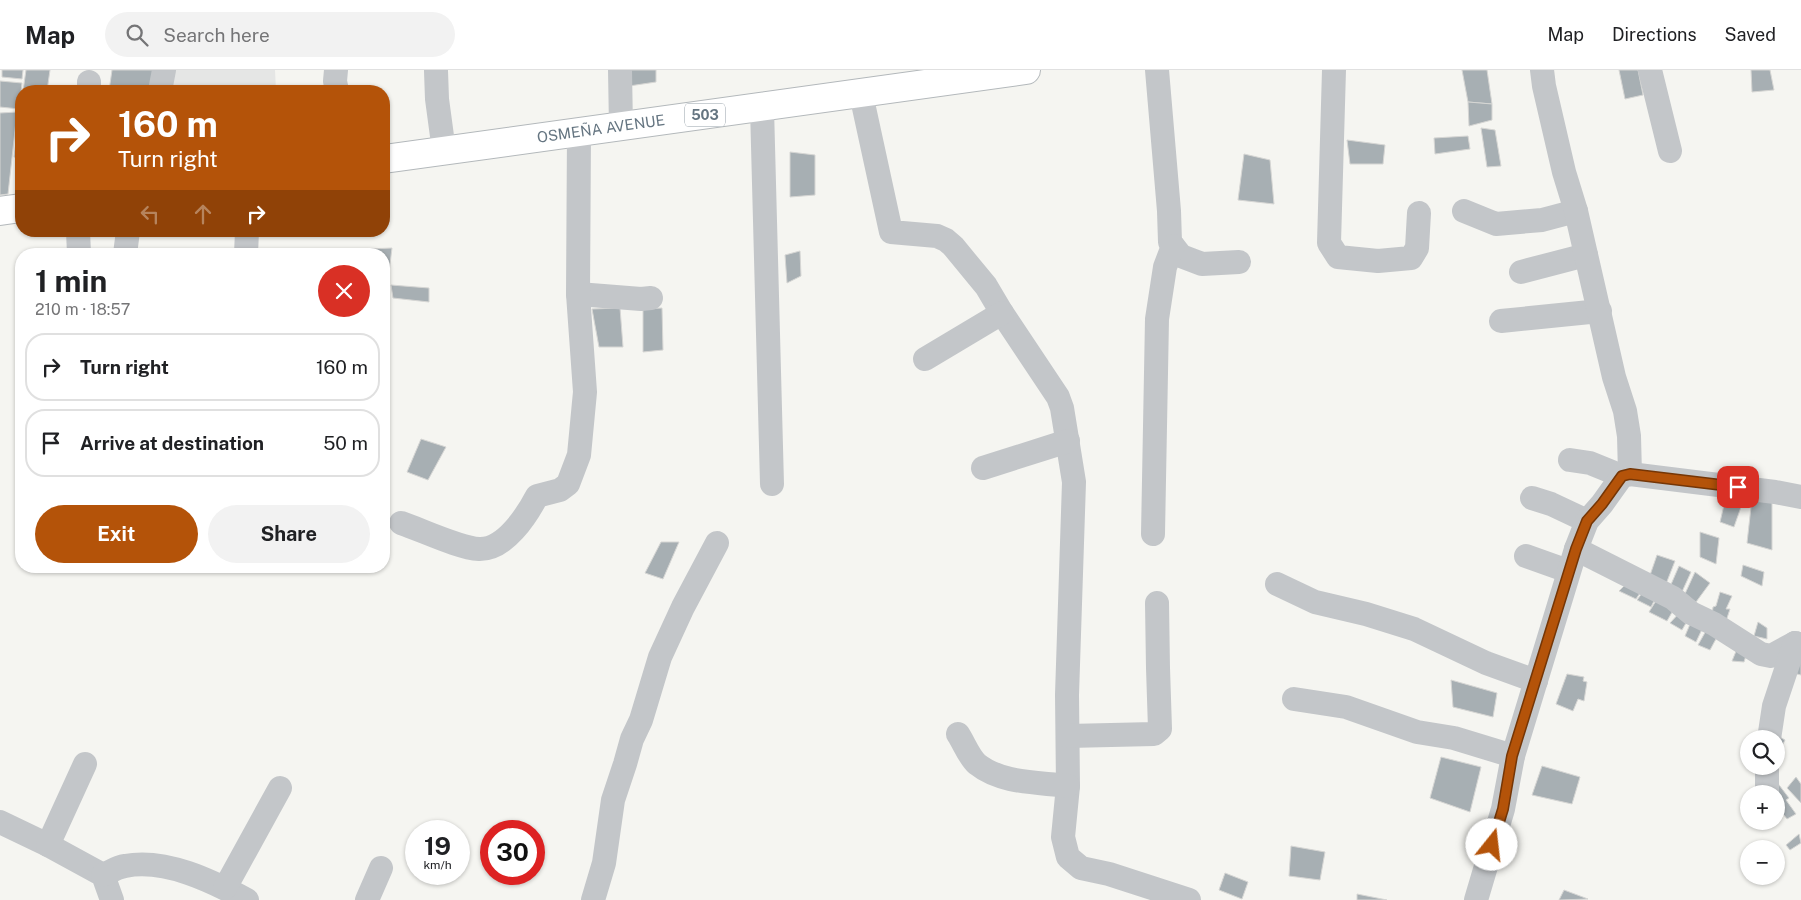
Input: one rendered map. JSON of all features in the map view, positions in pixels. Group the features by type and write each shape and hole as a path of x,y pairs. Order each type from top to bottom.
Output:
{"main road":[{"name":"OSMEÑA AVENUE","path":"390,158 861,94 962,75 1026,70"},
{"path":"0,211 15,209"}],"street":[{"path":"161,85 164,70"},
{"path":"336,70 336,85"},
{"path":"620,70 621,127"},
{"path":"1157,70 1170,242 1181,256 1202,264 1240,262"},
{"path":"1334,70 1329,243 1338,257 1378,260 1411,258 1417,248 1419,213"},
{"path":"1476,900 1503,809 1512,756 1568,571 1587,521 1626,475 1629,436 1625,411 1614,377 1576,210 1564,172 1542,70"},
{"path":"1650,70 1670,151"},
{"path":"436,71 437,100 444,151"},
{"path":"861,94 891,232 937,236 946,240 986,286 1058,397 1062,408 1074,482 1067,695 1068,786 1063,837 1068,857 1081,868 1108,874 1188,900"},
{"path":"762,108 772,484"},
{"path":"402,523 466,547 486,548 500,542 511,532 527,514 537,496 560,490 568,484 579,455 585,392 578,294 579,133"},
{"path":"1464,211 1496,224 1542,220 1576,210"},
{"path":"1153,534 1157,319 1165,267 1173,246"},
{"path":"1521,272 1586,255"},
{"path":"578,294 641,299 651,298"},
{"path":"1501,321 1600,311"},
{"path":"925,359 1002,313"},
{"path":"983,468 1068,441"},
{"path":"1570,460 1590,463 1626,475 1775,492 1801,497"},
{"path":"1532,498 1551,504 1587,521"},
{"path":"593,900 604,863 613,800 632,738 641,720 660,657 716,543"},
{"path":"1576,549 1673,598 1691,612 1714,624 1761,654 1770,656 1798,644"},
{"path":"1526,556 1568,571"},
{"path":"1277,584 1315,602 1358,612 1414,629 1486,663 1536,680"},
{"path":"1068,736 1154,734 1160,729 1157,603"},
{"path":"1770,730 1774,706 1798,644"},
{"path":"1294,699 1346,707 1417,732 1454,738 1512,756"},
{"path":"958,734 976,763 1000,776 1013,780 1068,786"},
{"path":"48,845 85,764"},
{"path":"226,888 280,788"},
{"path":"0,822 48,845 103,875 112,900"},
{"path":"103,875 122,866 144,864 169,867 226,888 247,900"},
{"path":"367,900 381,868"}],"shaded area":[{"path":"167,70 275,70 276,85 165,85"}],"building":[{"path":"2,70 23,70 22,79 2,77"},
{"path":"26,70 50,70 48,85 24,85"},
{"path":"112,70 155,70 153,85 110,85"},
{"path":"629,70 656,70 656,82 629,86"},
{"path":"1462,70 1487,70 1492,104 1468,102"},
{"path":"1619,70 1638,70 1643,95 1625,99"},
{"path":"1751,70 1770,70 1774,90 1752,92"},
{"path":"0,81 22,83 22,85 15,85 15,109 0,107"},
{"path":"1468,102 1492,104 1492,120 1469,126"},
{"path":"15,112 15,130 8,194 0,195 0,113"},
{"path":"1481,128 1495,130 1501,166 1487,167"},
{"path":"1468,136 1470,149 1435,154 1434,138"},
{"path":"1347,140 1385,145 1383,164 1350,164"},
{"path":"790,152 815,155 815,195 790,197"},
{"path":"1244,154 1270,160 1274,204 1238,200"},
{"path":"390,248 392,248 390,265"},
{"path":"800,251 801,276 787,283 785,255"},
{"path":"391,285 429,288 429,302 393,298"},
{"path":"620,308 623,347 599,347 592,309"},
{"path":"662,308 663,350 643,352 643,309"},
{"path":"421,439 446,447 428,480 407,472"},
{"path":"1752,498 1772,499 1772,550 1747,543"},
{"path":"1724,505 1741,507 1734,527 1720,522"},
{"path":"1700,532 1719,538 1716,564 1700,557"},
{"path":"661,542 679,542 663,579 645,573"},
{"path":"1657,555 1675,561 1664,589 1648,581"},
{"path":"1743,565 1764,572 1762,586 1741,576"},
{"path":"1679,566 1691,572 1681,594 1669,589"},
{"path":"1695,572 1710,583 1696,602 1684,596"},
{"path":"1631,579 1644,587 1636,599 1619,591"},
{"path":"1646,588 1657,595 1651,607 1637,600"},
{"path":"1720,592 1732,596 1726,609 1730,609 1726,621 1712,615 1713,607 1716,606"},
{"path":"1659,596 1675,607 1667,621 1649,612"},
{"path":"1682,610 1690,616 1682,630 1670,623"},
{"path":"1693,617 1704,625 1696,642 1685,636"},
{"path":"1758,622 1767,628 1767,639 1754,636"},
{"path":"1707,629 1717,637 1710,650 1698,645"},
{"path":"1739,644 1748,649 1744,662 1732,661"},
{"path":"1801,656 1801,675 1793,673"},
{"path":"1567,674 1584,677 1583,681 1587,682 1584,701 1578,699 1573,711 1556,704"},
{"path":"1451,680 1497,693 1493,717 1453,707"},
{"path":"1441,757 1481,767 1470,812 1430,798"},
{"path":"1542,766 1580,777 1572,804 1532,795"},
{"path":"1796,777 1801,784 1801,803 1787,788"},
{"path":"1785,793 1789,798 1786,800 1796,814 1787,819 1785,816"},
{"path":"1799,834 1801,843 1790,850 1786,845"},
{"path":"1291,846 1325,852 1320,880 1289,876"},
{"path":"1225,873 1248,882 1242,899 1219,890"},
{"path":"1564,890 1588,899 1559,900"},
{"path":"1357,894 1387,900 1357,900"}],"route":[{"path":"1492,845 1503,809 1512,756 1568,571 1587,521 1622,476 1630,474 1738,487"}]}
